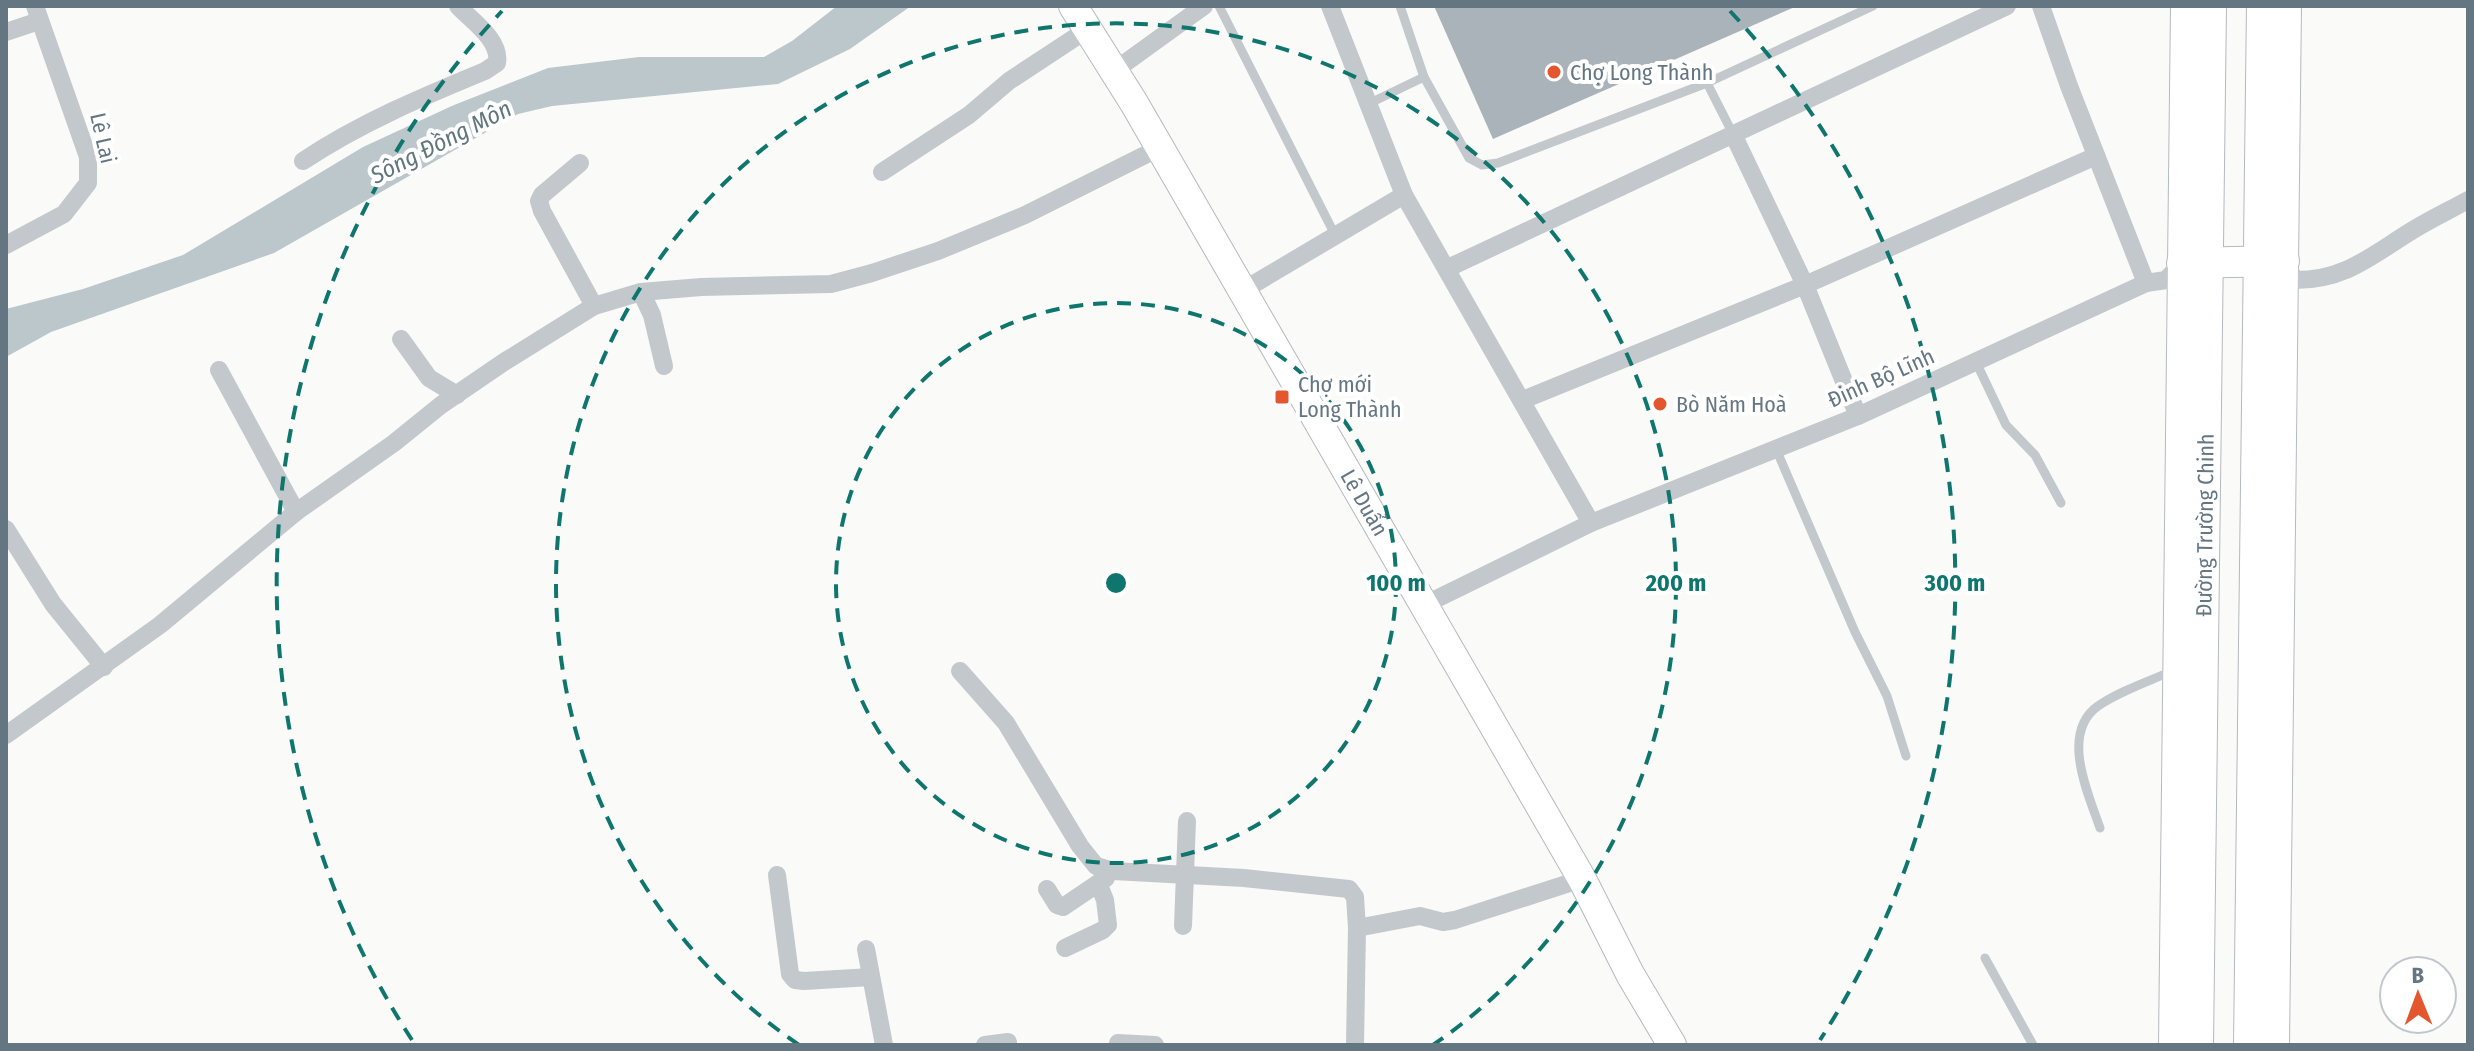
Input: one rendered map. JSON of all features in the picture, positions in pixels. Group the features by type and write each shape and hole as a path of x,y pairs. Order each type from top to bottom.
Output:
{"highway":[{"name":"Đường Trường Chinh","path":"2186,1035 2195,263 2211,6"},
{"path":"2249,1045 2272,262 2262,6"},
{"path":"2195,263 2272,262"}],"main road":[{"name":"Đường Trường Chinh","path":"2185,6 2195,263 2177,669 2186,1035"},
{"path":"2275,1045 2272,262 2287,6"},
{"name":"Lê Duẩn","path":"1081,17 1582,879 1630,974 1672,1045"}],"street":[{"path":"303,161 336,139 401,106 497,63 495,44 458,6"},
{"path":"1114,71 1204,6"},
{"path":"1330,6 1404,195 1591,523"},
{"path":"1448,268 2007,6"},
{"path":"2041,6 2146,283"},
{"path":"6,32 37,14"},
{"name":"Lê Lai","path":"6,245 64,214 88,183 88,157 37,14"},
{"path":"882,172 969,115 1027,68 1081,17"},
{"path":"1733,134 1805,285 1858,416"},
{"path":"6,735 160,625 296,512 504,362 594,306 641,292 701,287 816,285 845,280 938,251 1025,215 1159,148"},
{"path":"1523,400 1805,285 2096,156"},
{"path":"580,163 539,201 594,306"},
{"path":"1242,291 1404,195"},
{"path":"2272,262 2295,280 2315,280 2350,270 2468,200"},
{"name":"Đinh Bộ Lĩnh","path":"1424,605 1591,523 1858,416 2146,283 2166,280 2195,263"},
{"path":"641,292 652,315 664,366"},
{"path":"401,339 429,378 457,395"},
{"path":"219,370 296,512"},
{"path":"6,529 53,604 104,667"},
{"path":"960,671 1006,723 1080,846 1096,866 1113,871 1186,874 1349,889 1355,897 1357,928 1355,1045"},
{"path":"1183,926 1187,821"},
{"path":"1047,889 1057,905 1063,907 1099,885 1113,871"},
{"path":"777,875 790,974 795,980 871,977"},
{"path":"1357,928 1420,916 1443,922 1455,920 1582,879"},
{"path":"1065,948 1108,925 1105,900 1099,885"},
{"path":"866,949 884,1045"},
{"path":"985,1045 1008,1042"},
{"path":"1118,1043 1155,1045"}],"lane":[{"path":"1219,6 1335,235"},
{"path":"1400,6 1424,77 1469,158 1482,165 1498,163 1707,83 1873,6"},
{"path":"1368,104 1424,77"},
{"path":"1707,83 1733,134"},
{"path":"1976,362 2006,425 2035,455 2061,503"},
{"path":"1776,449 1855,632 1887,696 1906,756"},
{"path":"2100,828 2084,779 2079,739 2082,723 2096,708 2177,669"},
{"path":"1985,958 2033,1045"}],"water":[{"name":"Sông Đồng Môn","path":"837,6 911,6 850,49 778,84 552,106 518,114 274,253 51,332 6,357 6,309 83,289 183,255 363,147 454,105 548,68 639,57 764,57 792,41"}],"building":[{"name":"Chợ Long Thành","path":"1434,6 1797,6 1493,139"}],"place":[{"name":"Chợ Long Thành","path":"1554,72"},
{"name":"Chợ mới Long Thành","path":"1282,397"},
{"name":"Bò Năm Hoà","path":"1660,404"}]}
